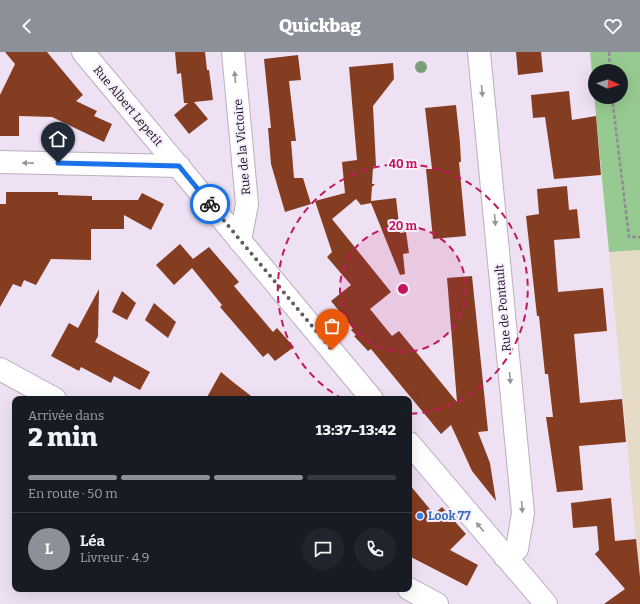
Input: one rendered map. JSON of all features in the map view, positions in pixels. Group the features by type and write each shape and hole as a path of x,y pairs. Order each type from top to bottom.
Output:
{"street":[{"name":"Rue Albert Lepetit","path":"83,52 369,396"},
{"name":"Rue de la Victoire","path":"233,52 247,204 240,241"},
{"name":"Rue de Pontault","path":"479,52 523,513 517,549 505,557"},
{"path":"0,162 179,166"},
{"path":"0,369 50,396"},
{"path":"412,447 546,604"},
{"path":"412,591 437,604"}],"path":[{"path":"609,52 610,64"},
{"path":"613,104 629,237 640,237"}],"shaded area":[{"path":"640,250 640,583 609,252"}],"green space":[{"path":"590,52 640,52 640,250 609,252 595,104 628,104 628,64 591,64"}],"building":[{"path":"5,52 47,52 83,95 76,101 97,111 94,116 112,124 104,142 52,117 19,116 19,136 0,136 0,95 15,64"},
{"path":"175,52 205,52 207,70 209,70 213,100 194,102 208,119 189,134 174,115 188,103 184,103 181,73 177,74"},
{"path":"516,52 541,52 543,72 518,75"},
{"path":"298,55 301,80 289,81 296,141 291,141 294,178 303,178 311,204 285,212 271,164 268,128 271,128 264,59"},
{"path":"393,63 394,79 373,106 376,166 373,167 372,184 375,184 372,187 371,201 396,198 400,233 406,232 409,253 403,254 405,274 400,275 371,203 361,205 356,199 332,219 391,292 370,309 392,336 399,331 457,402 447,278 472,276 488,431 478,432 490,463 496,501 472,471 451,425 441,434 412,399 412,396 410,396 371,349 368,351 354,336 356,335 351,330 353,328 331,301 351,285 327,257 332,252 315,201 345,193 342,162 357,160 349,67"},
{"path":"569,91 572,120 596,116 601,175 554,179 545,117 533,118 531,95"},
{"path":"456,105 461,162 459,162 466,236 433,239 426,169 432,169 425,108"},
{"path":"567,186 569,210 577,209 580,238 554,240 558,292 603,288 607,331 574,334 580,403 622,399 626,442 579,446 583,490 557,492 546,417 553,417 548,374 545,374 539,316 537,316 526,216 539,214 537,189"},
{"path":"6,192 58,192 58,195 92,196 92,200 138,200 142,193 164,204 151,230 124,215 124,229 91,229 91,260 51,259 36,285 24,280 21,287 13,284 0,307 0,204 6,204"},
{"path":"180,244 193,259 209,247 239,282 234,286 273,332 277,328 294,347 275,361 268,353 263,357 220,307 222,305 192,268 174,285 156,265"},
{"path":"99,289 98,336 95,342 150,372 140,390 114,376 111,383 81,367 79,371 51,356 69,323 78,328"},
{"path":"122,291 136,303 127,320 112,312"},
{"path":"154,303 176,322 168,338 145,320"},
{"path":"221,372 251,396 208,396"},
{"path":"412,488 434,514 442,507 466,534 450,550 478,565 467,586 412,558"},
{"path":"611,498 615,541 636,539 640,577 640,604 604,604 625,589 595,554 599,550 597,526 573,528 571,503"}],"way so far":[{"path":"210,204 332,350"}],"place":[{"name":"Look 77","path":"420,516"}],"route":[{"path":"58,163 179,166 210,204"}]}
